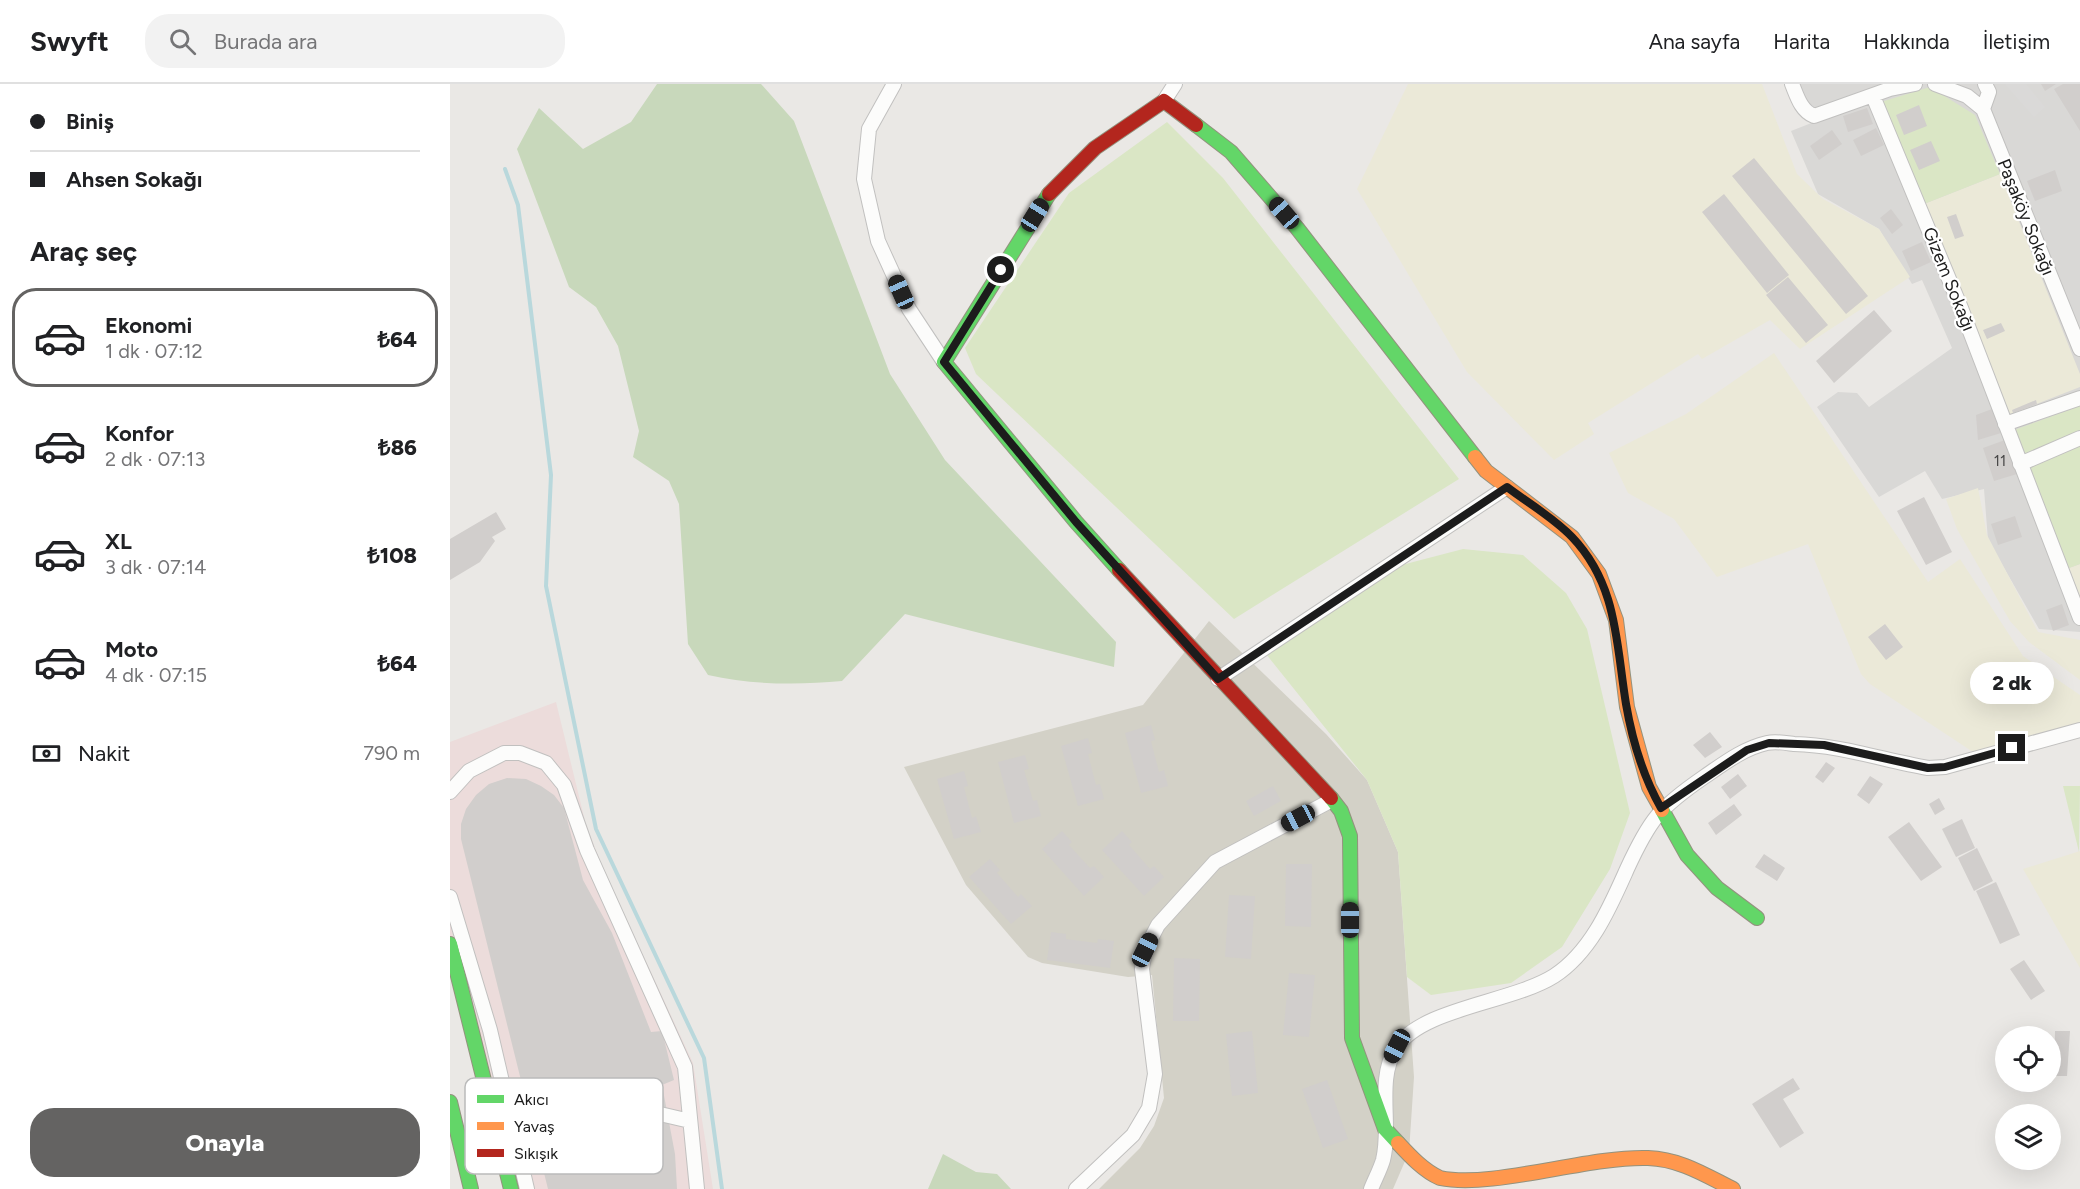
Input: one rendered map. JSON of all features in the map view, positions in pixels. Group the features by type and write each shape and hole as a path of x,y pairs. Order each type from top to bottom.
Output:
{"main road":[{"path":"1733,1189 1679,1162 1648,1158 1610,1160 1506,1186 1468,1185 1440,1178 1415,1161 1385,1129 1352,1038 1350,836 1341,812 1076,522 944,362 1046,197 1095,148 1164,101 1231,152 1297,228 1486,471 1572,537 1599,574 1616,620 1627,706 1649,787 1687,855 1717,888 1758,918"},
{"path":"450,944 483,1078"},
{"path":"450,996 470,1078"},
{"path":"450,1102 465,1164"},
{"path":"467,1174 471,1189"},
{"path":"493,1174 497,1189"},
{"path":"507,1174 511,1189"}],"street":[{"path":"894,84 869,129 864,179 878,241 909,309 944,362"},
{"path":"1164,101 1175,84"},
{"path":"1792,84 1807,113 1814,116 1873,96 1889,86 1916,84"},
{"path":"1935,84 1967,96 1983,109"},
{"name":"Paşaköy Sokağı","path":"1985,84 1989,92 1983,109 2080,350"},
{"name":"Gizem Sokağı","path":"1873,96 2080,618"},
{"path":"2005,424 2080,398"},
{"path":"2020,464 2080,438"},
{"path":"1218,679 1507,487"},
{"path":"1371,1189 1383,1159 1388,1064 1397,1046 1418,1028 1448,1013 1525,991 1556,975 1586,945 1605,917 1647,829 1661,808 1747,750 1769,743 1824,745 1928,768 1945,767 2080,730"},
{"path":"450,792 470,771 504,753 534,757 554,770 564,785 587,850 685,1067 697,1189"},
{"path":"1076,1189 1133,1135 1149,1108 1155,1074 1142,969 1145,950 1158,925 1208,867 1332,800"},
{"path":"450,897 490,1030 501,1078"},
{"path":"663,1115 690,1121"},
{"path":"524,1174 527,1189"}],"shaded area":[{"path":"1408,84 1762,84 1797,174 1823,199 1879,229 1910,277 1800,349 1770,320 1702,359 1698,354 1588,423 1594,434 1554,460 1467,372 1357,189"},
{"path":"1797,84 2080,84 2080,632 2039,629 1988,540 1984,489 1942,499 1925,471 1879,497 1817,407 1838,392 1857,393 1869,407 1952,348 1922,280 1912,284 1879,229 1818,194 1791,131 1814,122"},
{"path":"2005,84 2026,84 2045,107 2034,117"},
{"path":"2000,174 2080,374 2080,387 2008,415 1924,204"},
{"path":"1774,353 1928,582 1960,559 2023,656 2080,695 2080,725 1973,752 1870,684 1861,674 1808,544 1717,577 1674,519 1628,493 1609,453 1686,414"},
{"path":"1978,488 1987,535 2038,632 2080,640 2080,680 2029,642 2010,621 1957,529 1946,499"},
{"path":"2080,564 2080,597 2069,568"},
{"path":"1209,621 1326,734 1367,780 1398,852 1414,1077 1409,1152 1393,1189 1099,1189 1140,1148 1154,1126 1164,1098 1152,975 1128,977 1042,963 1028,957 966,885 904,767 1143,705"},
{"path":"556,702 586,825 604,871 693,1063 713,1189 507,1189 503,1174 663,1174 663,1078 479,1078 450,959 450,742"},
{"path":"2080,851 2080,968 2023,869"}],"green space":[{"path":"657,84 761,84 794,121 890,374 945,460 1116,642 1114,667 905,614 842,681 775,683 741,681 708,675 688,644 679,504 669,481 633,457 639,431 618,346 596,307 569,287 517,149 539,108 583,149 631,122"},
{"path":"1930,87 1975,115 2000,174 1924,204 1881,102"},
{"path":"1167,122 1223,178 1459,479 1234,619 976,374 965,348 1069,193"},
{"path":"2080,406 2080,564 2069,568 2014,430"},
{"path":"1463,549 1523,555 1566,593 1587,629 1630,813 1610,869 1562,947 1511,983 1431,995 1407,977 1398,852 1367,780 1266,654 1394,567"},
{"path":"2063,786 2080,786 2079,852"},
{"path":"943,1154 976,1172 997,1174 1011,1189 928,1189"}],"building":[{"path":"2041,84 2056,84 2045,91"},
{"path":"2063,84 2080,84 2080,131 2054,89"},
{"path":"1919,105 1927,126 1904,135 1896,115"},
{"path":"1867,108 1873,124 1848,132 1843,116"},
{"path":"1876,128 1884,145 1861,156 1853,140"},
{"path":"1832,130 1842,144 1819,160 1810,146"},
{"path":"1931,141 1940,161 1919,170 1910,150"},
{"path":"1754,158 1868,296 1846,314 1732,176"},
{"path":"2055,170 2062,191 2035,201 2027,181"},
{"path":"1724,194 1789,275 1767,293 1702,212"},
{"path":"1891,209 1903,225 1892,234 1880,218"},
{"path":"1956,214 1964,236 1955,239 1947,217"},
{"path":"1922,242 1931,262 1911,271 1902,251"},
{"path":"1788,277 1828,325 1806,343 1766,295"},
{"path":"1874,310 1892,331 1834,383 1816,361"},
{"path":"2001,323 2005,331 1987,339 1983,330"},
{"path":"2036,400 2037,404 2013,413 2012,410"},
{"path":"1992,409 2001,433 1978,440 1976,415"},
{"path":"2005,440 2017,474 1994,481 1983,448"},
{"path":"1924,497 1952,552 1926,565 1897,511"},
{"path":"496,512 506,529 492,537 495,541 480,562 450,580 450,539"},
{"path":"2015,516 2022,537 1998,545 1991,524"},
{"path":"2062,604 2069,625 2053,631 2046,610"},
{"path":"1885,624 1903,647 1886,660 1868,637"},
{"path":"1151,725 1155,740 1151,741 1159,772 1164,770 1168,786 1141,793 1125,733"},
{"path":"1710,732 1722,747 1705,758 1693,745"},
{"path":"1088,738 1092,753 1088,754 1096,785 1100,784 1104,799 1078,806 1061,746"},
{"path":"1025,755 1029,769 1024,770 1033,801 1037,800 1041,816 1014,823 998,762"},
{"path":"1826,762 1835,768 1823,783 1815,777"},
{"path":"964,771 968,786 964,787 972,818 976,816 981,832 954,839 937,779"},
{"path":"1738,774 1747,786 1730,799 1721,787"},
{"path":"1870,776 1883,784 1869,804 1857,795"},
{"path":"507,778 526,779 554,795 564,808 583,880 612,933 651,1032 662,1031 674,1080 663,1085 663,1078 520,1078 461,839 461,824 466,809 476,795 489,784"},
{"path":"1273,786 1281,801 1254,816 1246,801"},
{"path":"1939,798 1945,809 1935,815 1929,804"},
{"path":"1734,804 1742,815 1716,835 1708,823"},
{"path":"1962,819 1975,848 1956,857 1942,829"},
{"path":"1909,822 1942,867 1921,881 1888,837"},
{"path":"1062,831 1072,842 1069,845 1090,868 1094,866 1104,877 1084,896 1042,849"},
{"path":"1122,831 1132,842 1129,845 1150,869 1154,866 1164,877 1144,896 1102,850"},
{"path":"1977,848 1993,881 1974,891 1958,858"},
{"path":"1764,854 1785,868 1777,881 1755,867"},
{"path":"990,859 1000,870 997,873 1018,897 1021,894 1032,906 1011,924 969,877"},
{"path":"1286,864 1312,864 1311,927 1285,926"},
{"path":"1996,882 2020,935 2000,944 1976,891"},
{"path":"1229,895 1255,896 1251,959 1225,957"},
{"path":"1051,932 1066,934 1066,939 1097,943 1098,939 1114,941 1110,968 1047,960"},
{"path":"1174,958 1200,959 1199,1021 1173,1021"},
{"path":"2024,960 2045,991 2031,1000 2010,969"},
{"path":"1289,973 1315,975 1309,1037 1283,1035"},
{"path":"1252,1031 1258,1093 1232,1096 1226,1034"},
{"path":"2061,1031 2070,1031 2067,1076 2061,1076"},
{"path":"1793,1078 1800,1089 1783,1099 1804,1133 1780,1148 1752,1104"},
{"path":"1327,1080 1348,1139 1323,1148 1302,1089"},
{"path":"663,1090 675,1154 677,1189 548,1189 544,1174 663,1174"}],"waterway":[{"path":"505,169 518,205 551,475 546,586 596,829 704,1058 722,1189"}],"traffic: fast":[{"path":"1196,125 1231,152 1297,228 1475,457"},
{"path":"1049,194 944,362 1076,522 1119,570"},
{"path":"1331,798 1341,811 1350,836 1352,1038 1385,1129 1398,1143"},
{"path":"1662,810 1687,855 1717,888 1757,918"},
{"path":"450,944 483,1078"},
{"path":"450,1102 465,1164"},
{"path":"467,1174 471,1189"},
{"path":"507,1174 511,1189"}],"traffic: slow":[{"path":"1475,457 1486,471 1572,537 1599,574 1616,620 1627,707 1649,787 1662,810"},
{"path":"1398,1143 1412,1158 1440,1178 1486,1179 1597,1162 1648,1158 1682,1165 1733,1189"}],"traffic: jam":[{"path":"1049,194 1095,148 1164,101 1196,125"},
{"path":"1119,570 1331,798"}],"route":[{"path":"1001,270 944,362 1076,522 1218,679 1507,487 1572,537 1599,574 1616,620 1627,706 1649,787 1661,808 1747,750 1769,743 1824,745 1928,768 1945,767 2012,748"}]}
